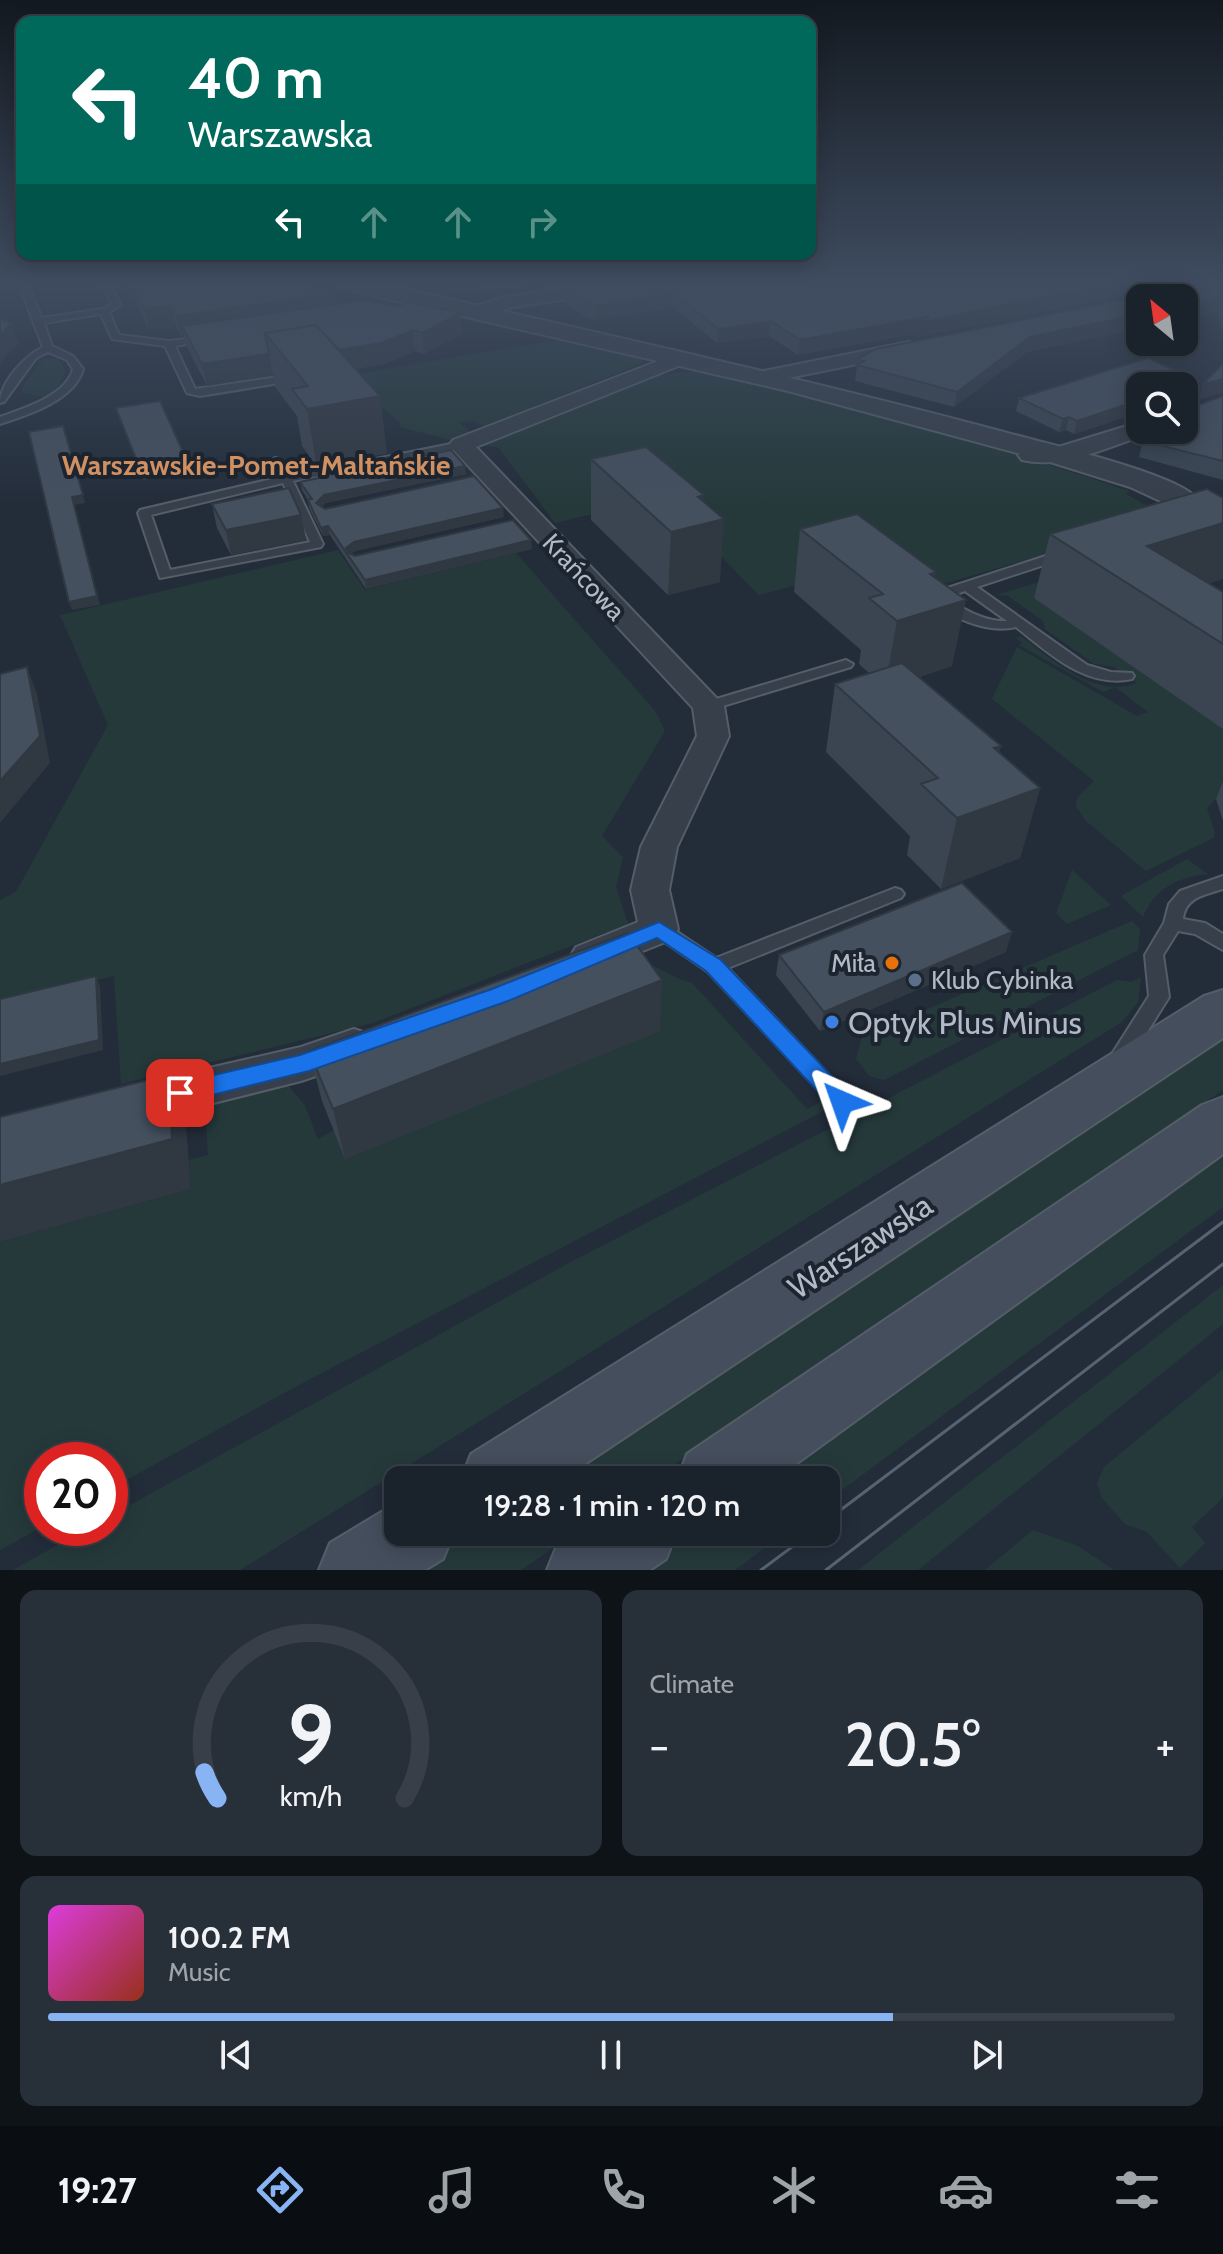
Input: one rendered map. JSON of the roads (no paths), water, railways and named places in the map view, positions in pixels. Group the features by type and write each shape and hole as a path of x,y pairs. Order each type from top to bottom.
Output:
{"main road":[{"name":"Warszawska","path":"519,1466 1223,1011"},
{"path":"733,1466 1223,1122"},
{"path":"357,1570 394,1546"},
{"path":"585,1570 619,1546"}],"street":[{"path":"672,357 764,377 1043,455 1133,489 1188,504"},
{"path":"764,377 860,357"},
{"path":"461,445 679,359"},
{"path":"1043,455 1126,433"},
{"name":"Krańcowa","path":"461,445 481,477 708,706"},
{"path":"554,972 659,929 650,890 659,847 713,736 708,706"},
{"path":"90,1114 301,1064 386,1034"}],"lane":[{"path":"0,400 32,357"},
{"path":"0,421 60,396 73,384 78,371 71,357"},
{"path":"175,357 191,391 200,393 304,376"},
{"path":"0,411 13,416"},
{"path":"275,461 287,479 317,544 165,575 144,513 287,479 461,445"},
{"path":"1018,622 1005,627 981,622 934,597 1081,548"},
{"path":"967,586 1082,669 1096,676 1127,676"},
{"path":"708,706 846,664"},
{"path":"1098,1092 1159,997 1154,955 1173,924 1175,909 1186,895 1223,882"},
{"path":"714,966 895,894"},
{"path":"1173,924 1199,928 1223,943"},
{"path":"659,929 714,966 842,1102"}],"tram line":[{"path":"840,1510 1223,1222"},
{"path":"826,1570 1223,1264"},
{"path":"761,1570 793,1546"}],"place":[{"name":"Miła","path":"892,963"},
{"name":"Klub Cybinka","path":"915,980"},
{"name":"Optyk Plus Minus","path":"832,1022"}],"district":[{"name":"Warszawskie-Pomet-Maltańskie","path":"256,465"}]}
